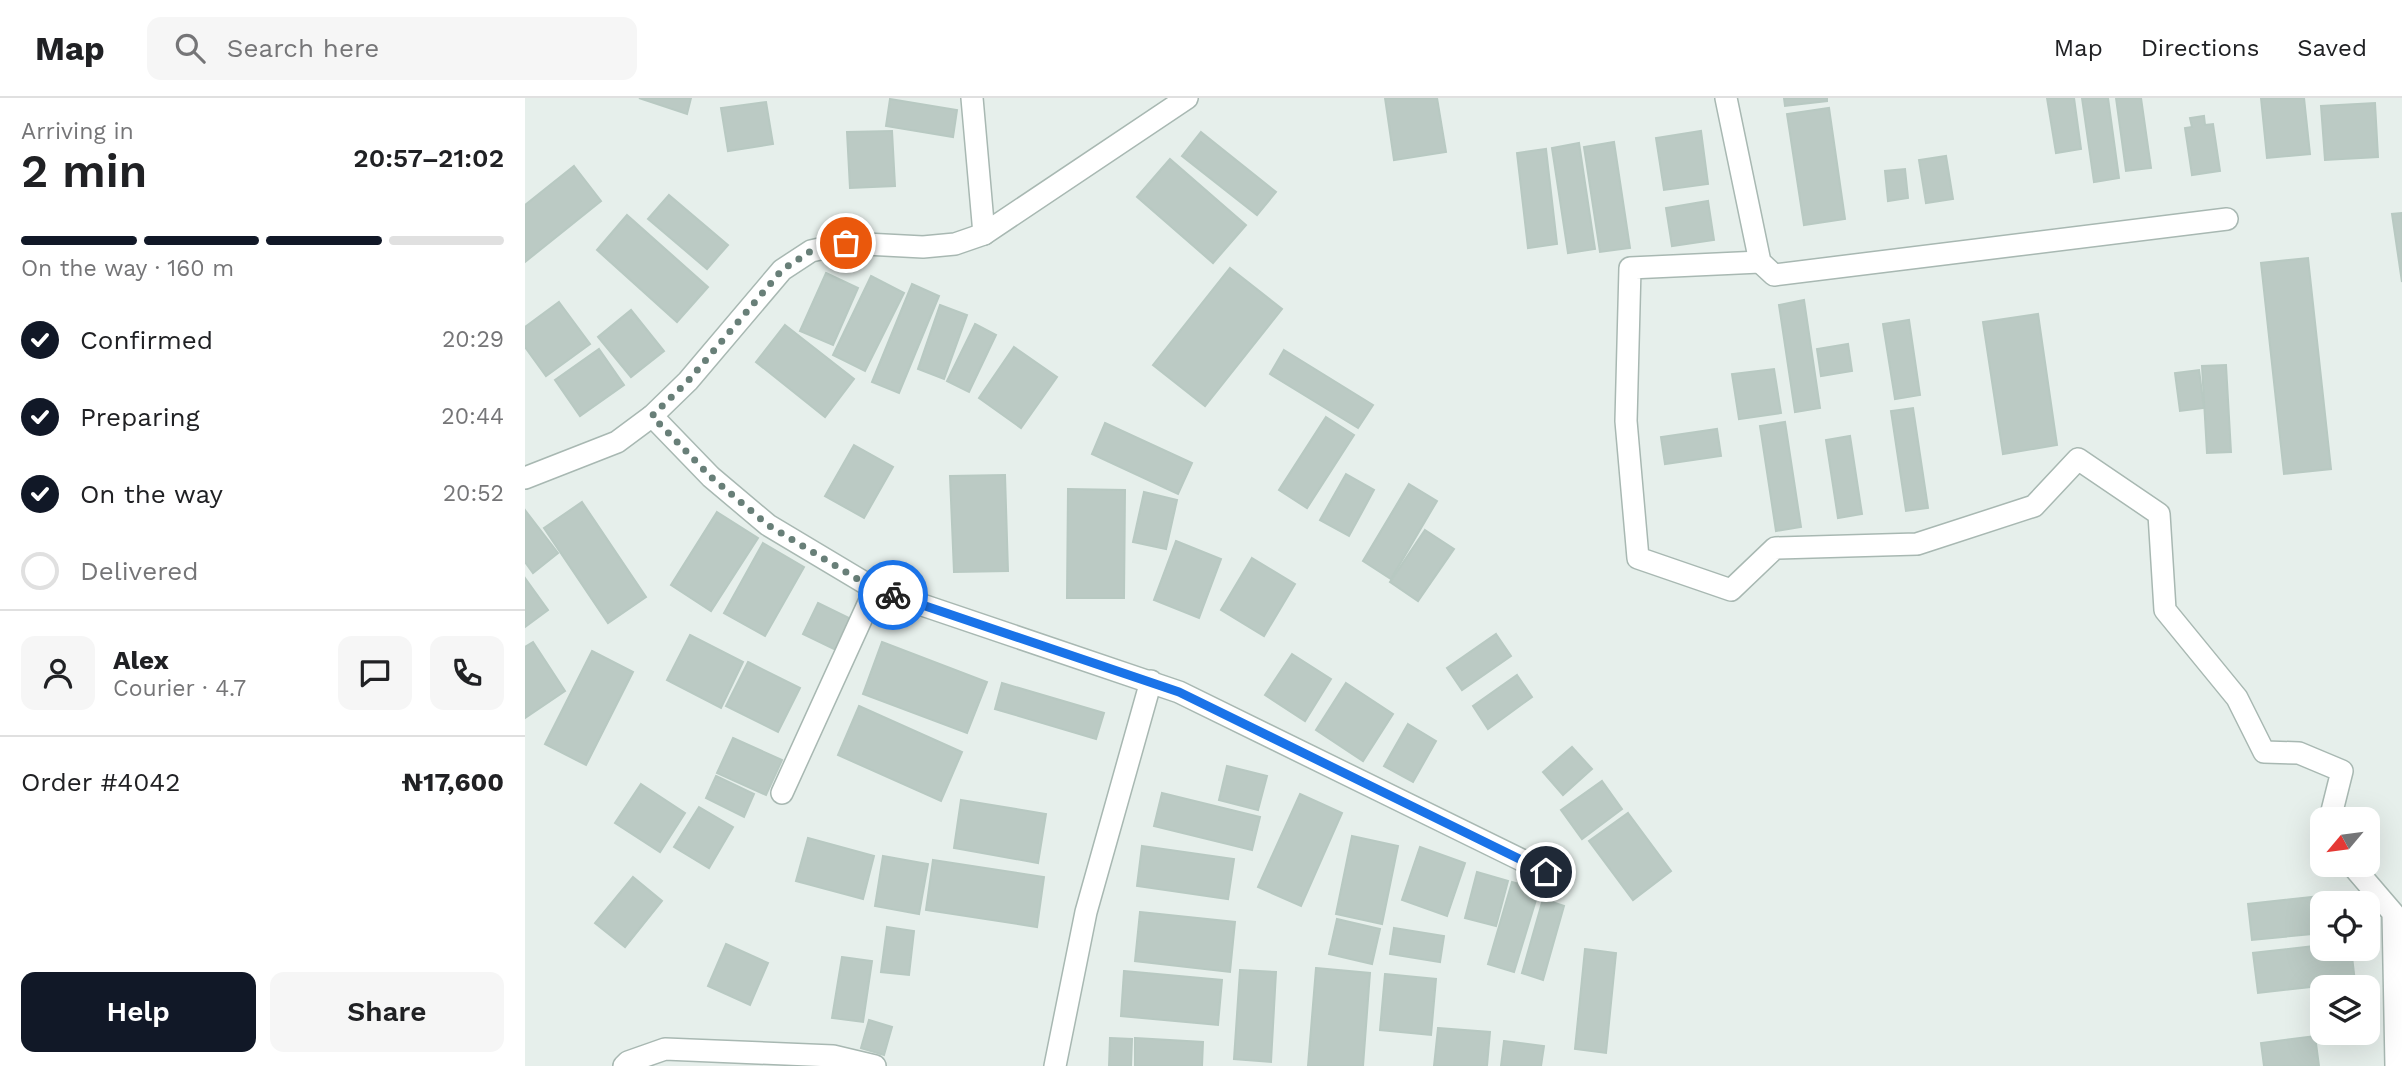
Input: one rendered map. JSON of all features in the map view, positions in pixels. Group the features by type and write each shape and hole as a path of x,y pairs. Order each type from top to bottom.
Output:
{"street":[{"path":"972,98 984,234"},
{"path":"525,478 617,442 652,416 688,381 782,270 811,251 846,243 923,247 955,244 984,234 1187,98"},
{"path":"1726,98 1760,262 1774,275 2227,219"},
{"path":"1760,262 1630,268 1626,421 1638,558 1731,590 1775,548 1917,544 2034,506 2078,459 2159,514 2165,610 2237,698 2264,752 2299,753 2342,771 2333,807"},
{"path":"652,416 711,477 768,525 874,589 1179,692 1546,872"},
{"path":"782,793 874,589"},
{"path":"1055,1066 1086,912 1150,681"},
{"path":"2362,877 2393,913 2396,1066"},
{"path":"624,1066 628,1062 665,1049 833,1056 875,1066"}],"building":[{"path":"639,98 691,98 687,114"},
{"path":"1385,98 1437,98 1446,152 1394,160"},
{"path":"1784,98 1827,98 1827,101 1785,106"},
{"path":"2047,98 2074,98 2081,149 2056,153"},
{"path":"2082,98 2108,98 2119,178 2094,182"},
{"path":"2116,98 2141,98 2151,168 2126,171"},
{"path":"2261,98 2304,98 2310,154 2267,158"},
{"path":"890,99 957,110 953,137 886,126"},
{"path":"766,102 773,144 728,151 721,108"},
{"path":"2375,103 2378,157 2325,160 2321,106"},
{"path":"1829,108 1845,219 1804,225 1787,114"},
{"path":"2204,116 2205,125 2213,124 2220,171 2192,175 2185,128 2192,127 2190,118"},
{"path":"892,131 895,186 850,188 847,132"},
{"path":"1701,131 1708,184 1664,190 1656,138"},
{"path":"1201,132 1276,192 1257,215 1182,156"},
{"path":"1614,142 1630,248 1600,252 1584,147"},
{"path":"1579,143 1595,249 1568,253 1552,148"},
{"path":"1546,149 1557,244 1528,248 1517,153"},
{"path":"1946,156 1953,199 1926,203 1919,160"},
{"path":"1170,159 1246,225 1213,263 1137,197"},
{"path":"574,166 601,201 525,262 525,205"},
{"path":"1905,169 1908,198 1888,201 1885,171"},
{"path":"669,195 728,245 707,269 648,219"},
{"path":"1708,201 1714,240 1672,246 1666,208"},
{"path":"2402,213 2402,282 2392,214"},
{"path":"627,215 708,287 677,322 597,250"},
{"path":"2308,258 2331,469 2284,474 2261,263"},
{"path":"1230,268 1282,309 1205,406 1153,365"},
{"path":"826,273 858,288 833,345 800,331"},
{"path":"871,276 904,293 865,371 833,355"},
{"path":"912,284 939,296 899,393 872,382"},
{"path":"1804,300 1820,408 1795,412 1779,305"},
{"path":"559,302 590,344 546,376 525,347 525,327"},
{"path":"940,305 967,315 944,379 918,369"},
{"path":"631,310 664,351 631,377 598,337"},
{"path":"2038,314 2057,445 2003,454 1983,322"},
{"path":"1909,320 1920,395 1895,399 1883,324"},
{"path":"975,324 996,335 969,392 947,381"},
{"path":"785,325 854,379 825,417 756,362"},
{"path":"1848,344 1852,371 1821,376 1817,349"},
{"path":"1014,347 1057,377 1021,428 979,398"},
{"path":"599,349 624,385 580,416 555,380"},
{"path":"1284,350 1373,405 1358,428 1270,374"},
{"path":"2226,365 2231,452 2207,453 2202,366"},
{"path":"1774,369 1781,413 1739,419 1732,374"},
{"path":"2199,370 2204,408 2180,411 2175,373"},
{"path":"1913,408 1928,508 1906,511 1891,411"},
{"path":"1326,417 1354,435 1307,508 1279,490"},
{"path":"1785,422 1801,527 1776,531 1760,426"},
{"path":"1105,423 1192,463 1178,494 1092,454"},
{"path":"1717,429 1721,456 1665,464 1661,437"},
{"path":"1850,436 1862,514 1838,518 1826,440"},
{"path":"854,445 893,467 864,518 825,496"},
{"path":"1346,474 1374,490 1349,536 1320,520"},
{"path":"1005,475 1008,571 954,572 950,476"},
{"path":"1409,484 1437,501 1391,579 1363,561"},
{"path":"1068,489 1125,490 1124,598 1067,598"},
{"path":"1144,492 1177,500 1166,549 1133,542"},
{"path":"582,502 646,597 608,623 544,528"},
{"path":"525,510 558,553 533,573 525,562"},
{"path":"717,512 758,538 711,611 671,585"},
{"path":"1425,530 1454,549 1418,601 1390,582"},
{"path":"1176,541 1221,559 1199,618 1154,600"},
{"path":"763,543 804,567 765,636 724,613"},
{"path":"1252,558 1295,584 1264,636 1221,610"},
{"path":"525,578 548,610 525,627"},
{"path":"818,603 855,621 840,652 803,634"},
{"path":"1496,634 1511,656 1462,690 1447,668"},
{"path":"690,635 743,662 721,708 667,680"},
{"path":"533,642 565,691 525,718 525,647"},
{"path":"882,642 987,682 967,733 863,694"},
{"path":"592,651 633,672 586,765 545,744"},
{"path":"1292,654 1331,679 1305,721 1265,695"},
{"path":"748,662 800,688 778,732 726,706"},
{"path":"1517,675 1532,697 1488,729 1473,706"},
{"path":"1002,683 1104,713 1096,739 995,709"},
{"path":"1346,683 1393,714 1363,761 1316,730"},
{"path":"859,706 962,752 941,801 838,755"},
{"path":"1408,724 1436,741 1413,782 1384,766"},
{"path":"733,738 782,760 766,795 717,773"},
{"path":"1572,747 1592,769 1563,795 1543,772"},
{"path":"1227,766 1267,776 1258,810 1219,800"},
{"path":"716,776 754,794 744,817 706,798"},
{"path":"1602,781 1622,809 1582,839 1561,810"},
{"path":"641,784 685,813 660,852 615,823"},
{"path":"1162,793 1260,817 1252,850 1154,826"},
{"path":"1300,794 1342,813 1301,906 1258,887"},
{"path":"961,800 1046,814 1038,863 954,848"},
{"path":"699,807 733,827 709,868 674,847"},
{"path":"1628,813 1671,871 1633,900 1589,841"},
{"path":"1352,836 1398,846 1382,924 1336,914"},
{"path":"808,838 874,856 863,899 796,881"},
{"path":"1142,846 1234,859 1228,899 1137,886"},
{"path":"1420,847 1465,863 1447,916 1402,900"},
{"path":"883,856 928,864 919,914 875,906"},
{"path":"933,860 1044,877 1037,927 926,910"},
{"path":"1477,872 1508,881 1496,926 1465,918"},
{"path":"633,877 662,901 625,947 595,923"},
{"path":"1512,882 1539,890 1514,972 1488,964"},
{"path":"2310,897 2310,934 2252,940 2248,904"},
{"path":"1543,899 1564,906 1543,980 1522,973"},
{"path":"1140,912 1235,922 1230,972 1135,961"},
{"path":"1337,919 1380,929 1372,964 1329,954"},
{"path":"887,927 914,931 909,975 881,972"},
{"path":"1394,928 1444,936 1440,962 1390,954"},
{"path":"726,944 768,963 750,1005 708,986"},
{"path":"2310,946 2310,961 2353,961 2354,975 2310,975 2310,987 2258,993 2253,953"},
{"path":"1585,949 1616,953 1606,1053 1575,1049"},
{"path":"842,957 872,961 863,1022 832,1018"},
{"path":"1316,968 1370,973 1363,1066 1308,1066"},
{"path":"1240,970 1276,972 1271,1062 1234,1059"},
{"path":"1124,971 1222,980 1218,1025 1121,1016"},
{"path":"1385,974 1436,979 1431,1035 1380,1030"},
{"path":"869,1020 892,1027 884,1055 861,1048"},
{"path":"1438,1028 1490,1032 1487,1066 1434,1066"},
{"path":"2310,1037 2310,1045 2316,1045 2319,1066 2264,1066 2261,1043"},
{"path":"1110,1038 1132,1039 1131,1066 1109,1066"},
{"path":"1135,1038 1203,1042 1202,1066 1135,1066"},
{"path":"1504,1041 1544,1046 1541,1066 1501,1066"}],"way so far":[{"path":"846,243 811,251 782,270 688,381 652,416 711,477 768,525 874,589 893,595"}],"route":[{"path":"893,595 1179,692 1546,872"}]}
